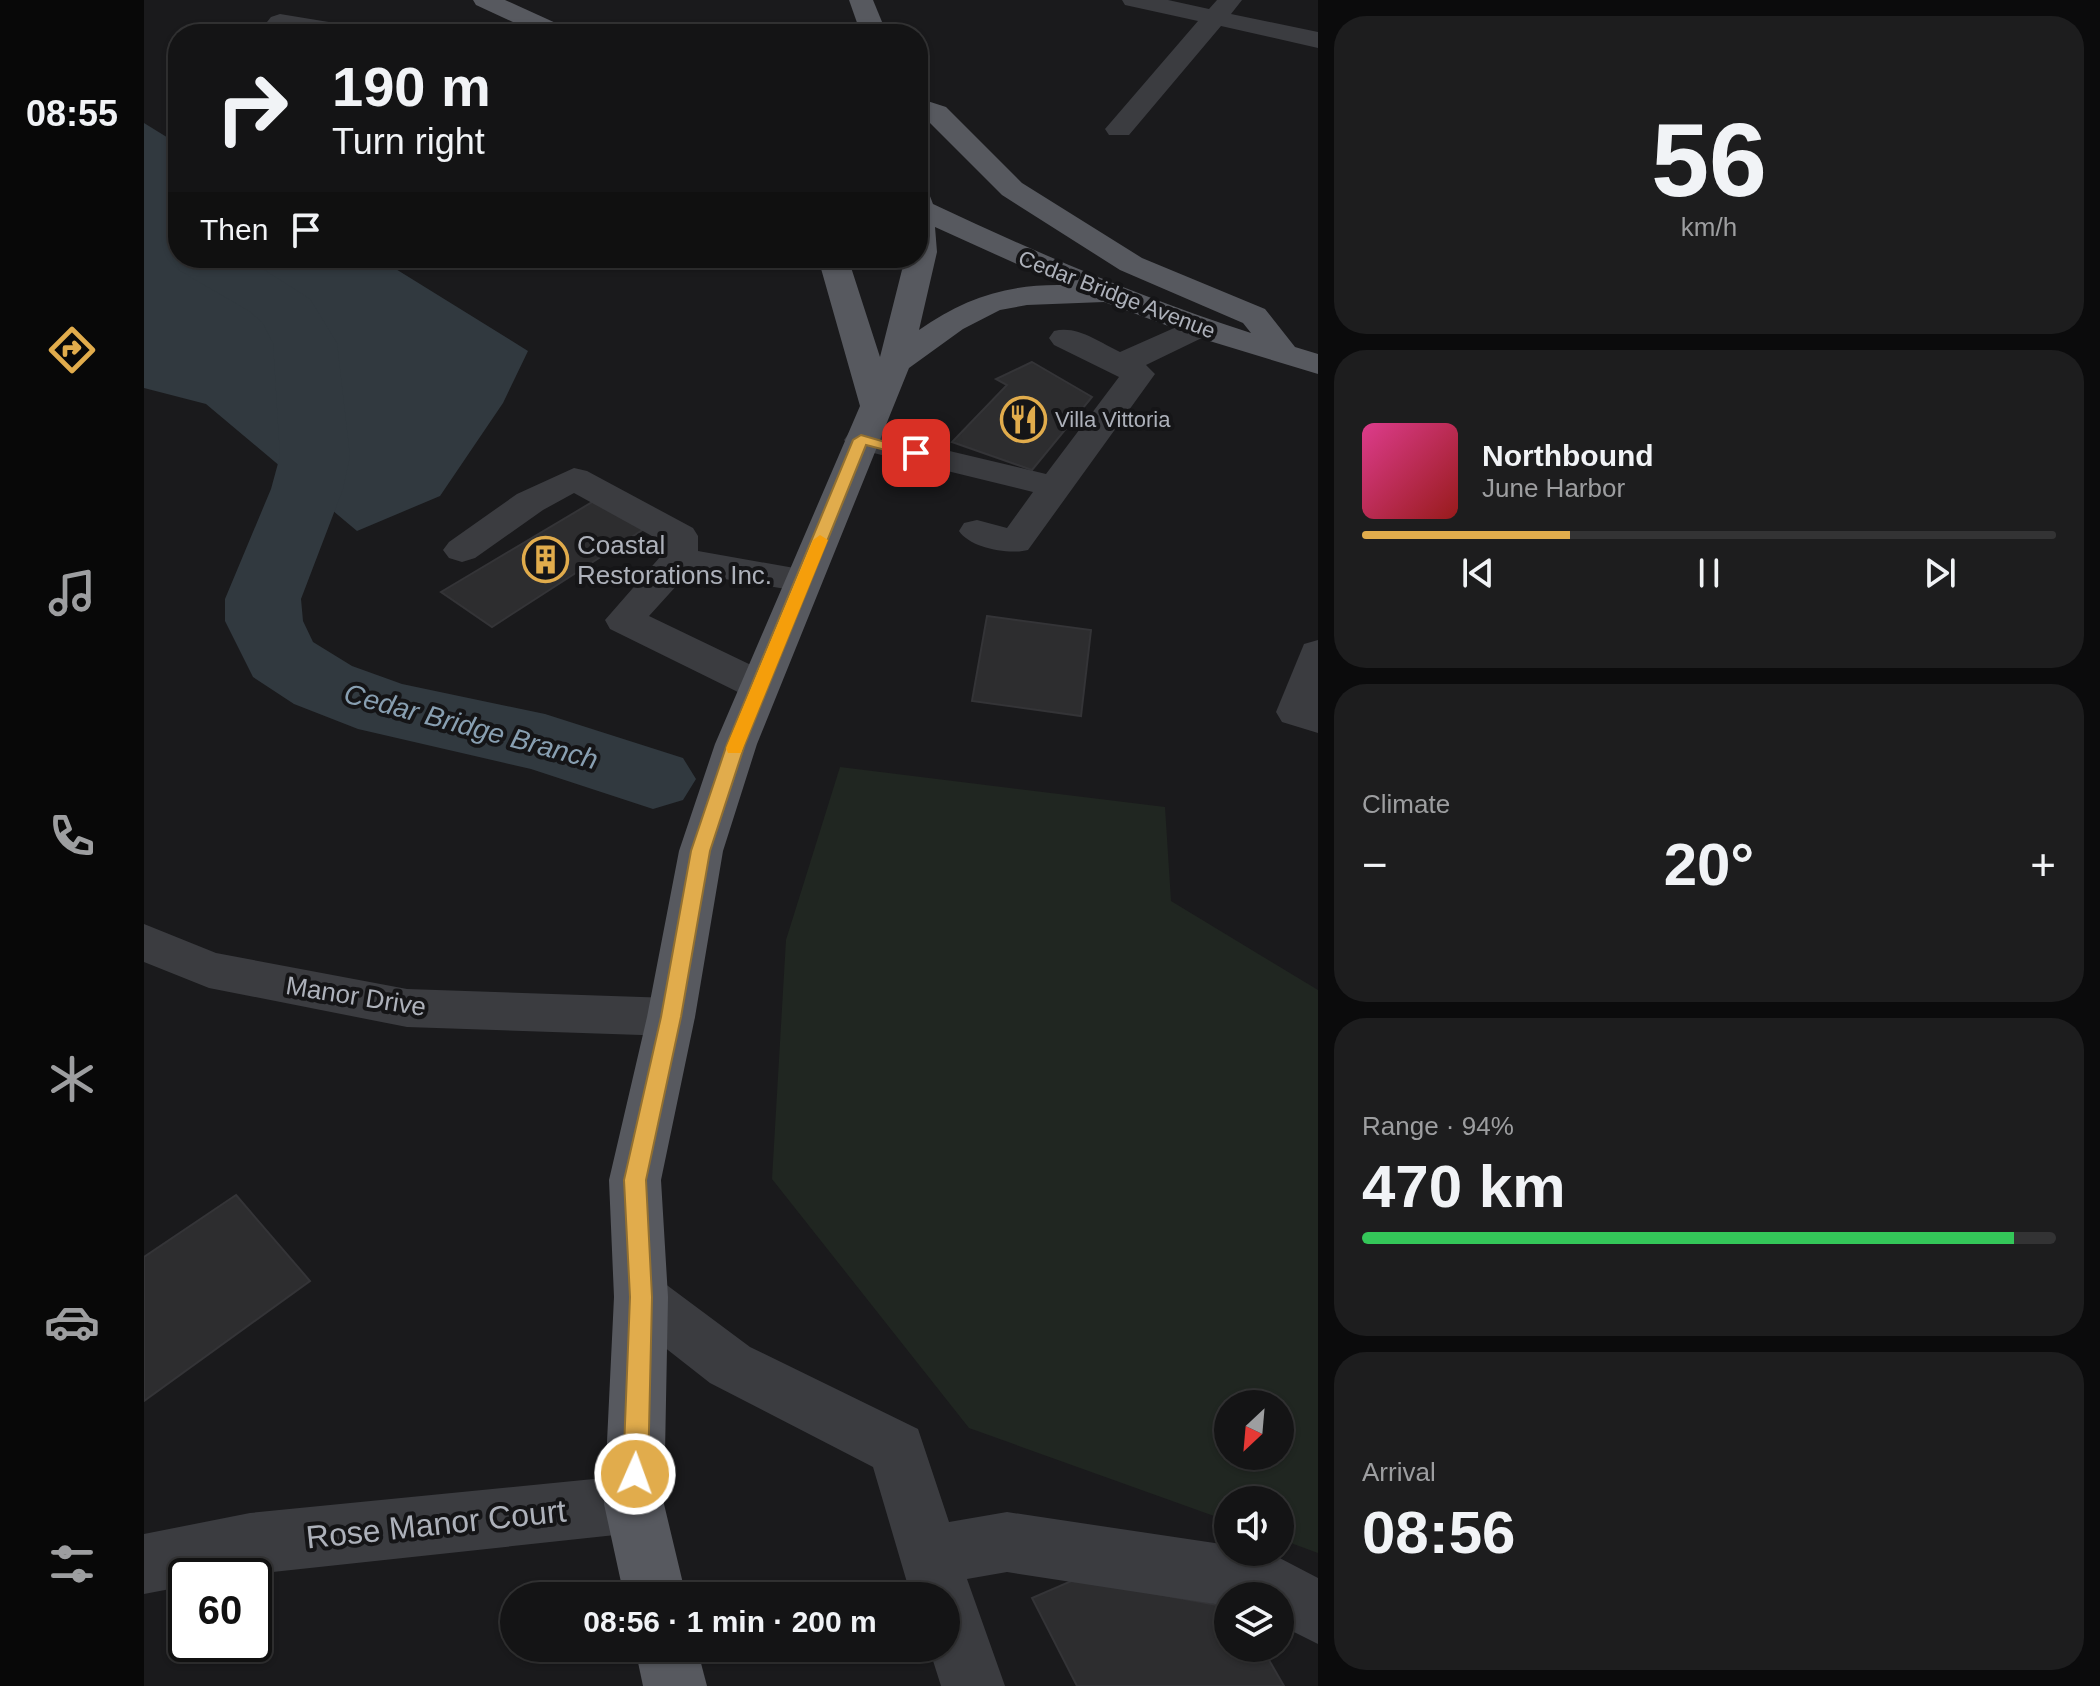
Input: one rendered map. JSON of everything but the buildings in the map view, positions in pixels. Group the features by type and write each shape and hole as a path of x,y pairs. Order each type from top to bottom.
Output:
{"main road":[{"path":"485,0 537,24"},
{"path":"861,0 870,24"},
{"path":"928,110 936,113 1012,189 1131,264 1254,316 1284,354"},
{"name":"Cedar Bridge Avenue","path":"928,210 987,243 1108,295 1318,364"},
{"path":"837,268 876,404"},
{"path":"652,1582 634,1504 641,1297 635,1180 671,1017 701,851 720,789 760,686 895,363 918,268"},
{"path":"895,363 952,323 991,303 1055,294 1108,295"},
{"path":"669,1662 675,1686"}],"street":[{"path":"1134,0 1222,9 1318,40"},
{"path":"1119,129 1222,9"},
{"path":"280,22 292,24"},
{"path":"1120,365 1199,327"},
{"path":"977,531 1015,542 1138,374 1065,338"},
{"path":"861,440 1055,487"},
{"path":"462,550 530,502 574,479 680,536 679,560 624,620 760,686"},
{"path":"679,560 804,580"},
{"path":"1318,653 1296,712 1318,719"},
{"name":"Manor Drive","path":"144,942 209,970 407,1008 671,1017"},
{"path":"641,1297 730,1365 847,1421 897,1449 937,1582"},
{"name":"Rose Manor Court","path":"144,1564 250,1543 634,1504"},
{"path":"947,1582 1007,1542 1264,1581 1318,1613"},
{"path":"960,1648 973,1686"}],"shaded area":[{"path":"144,123 168,138 168,268 394,268 528,351 503,403 440,496 357,531 206,404 144,388"},
{"path":"840,767 1165,807 1171,901 1318,990 1318,1553 1294,1544 1294,1486 1214,1486 1214,1516 969,1428 772,1179 786,940"}],"waterway":[{"name":"Cedar Bridge Branch","path":"219,268 271,298 288,312 305,343 315,456 307,489 263,599 264,621 281,658 323,685 387,709 545,743 653,779"}],"slow traffic":[{"path":"734,748 820,540"}],"place":[{"name":"Villa Vittoria","path":"1024,419"},
{"name":"Coastal Restorations Inc.","path":"546,560"}],"route":[{"path":"635,1474 641,1297 635,1180 671,1017 701,851 736,744 861,440 916,453"}]}
